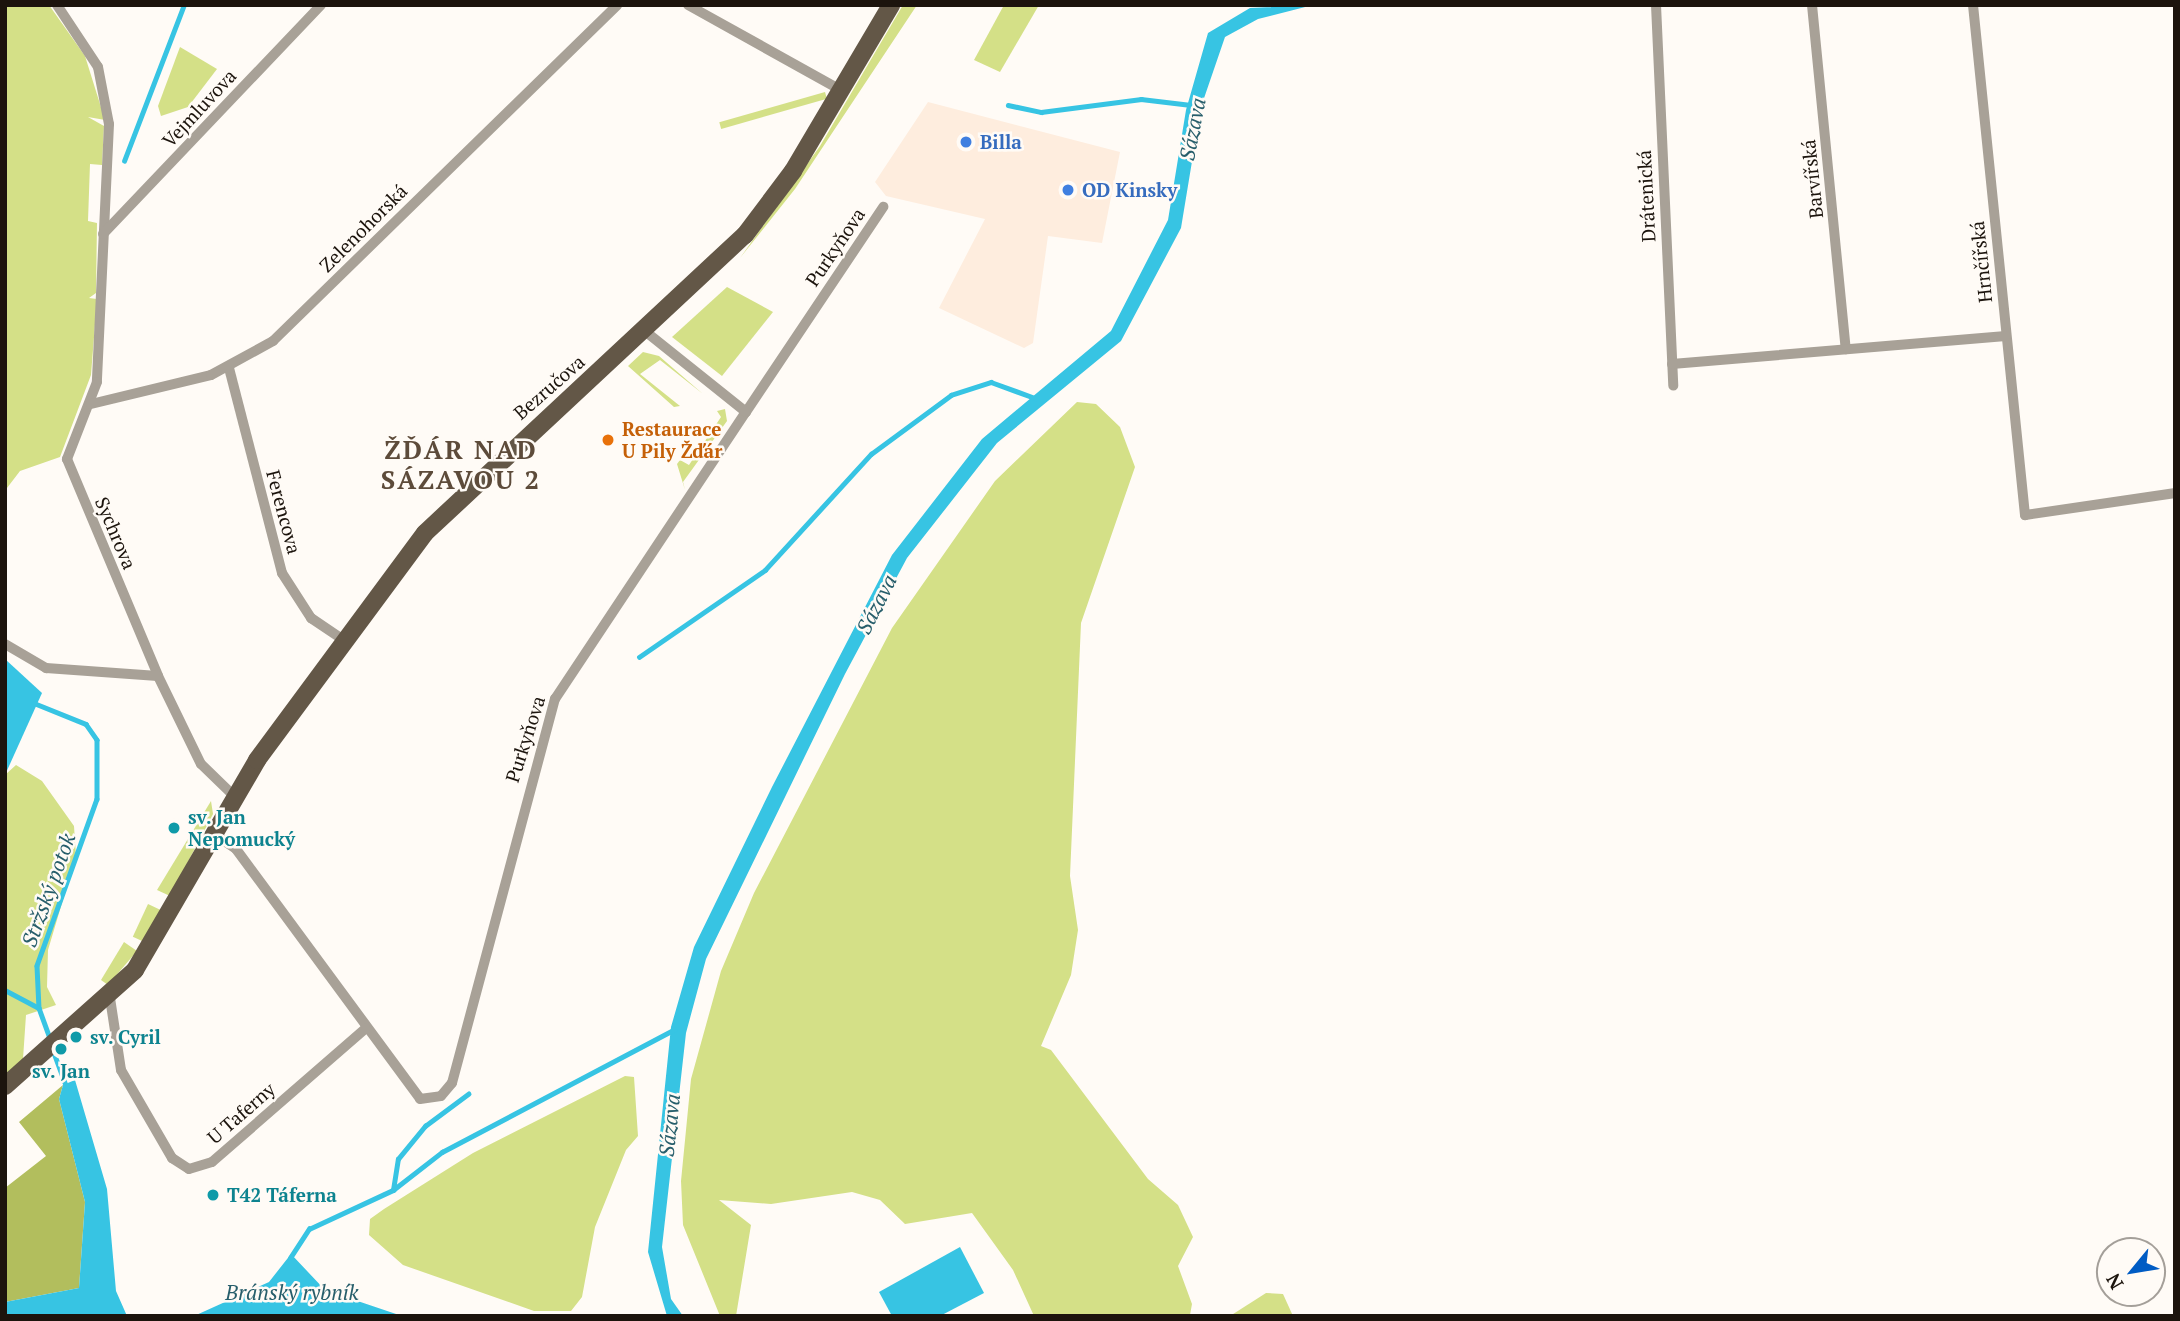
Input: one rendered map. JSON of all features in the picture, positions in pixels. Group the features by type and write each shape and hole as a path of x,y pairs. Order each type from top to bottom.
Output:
{"main road":[{"name":"Bezručova","path":"5,1086 110,998 151,948 234,796 344,640 445,512 645,331 745,235 793,171 891,5"}],"street":[{"path":"57,5 97,67 108,107 103,234 91,404"},
{"name":"Vejmluvova","path":"103,234 321,5"},
{"name":"Zelenohorská","path":"91,404 229,369 284,331 617,5"},
{"path":"688,5 841,90"},
{"name":"Drátenická","path":"1656,5 1673,386"},
{"name":"Barvířská","path":"1812,5 1846,349"},
{"name":"Hrnčířská","path":"1973,5 2025,515 2175,493"},
{"name":"Purkyňova","path":"365,1029 420,1099 441,1096 452,1083 555,699 883,207"},
{"path":"645,331 746,412"},
{"path":"1672,364 2006,336"},
{"name":"Ferencova","path":"229,369 282,573 311,618 344,640"},
{"name":"Sychrova","path":"91,404 75,424 66,459 158,676 201,764 234,796"},
{"path":"5,644 46,668 158,676"},
{"path":"214,834 236,849 365,1029"},
{"name":"U Taferny","path":"110,998 121,1070 172,1157 189,1169 212,1162 365,1029"}],"shaded area":[{"path":"928,102 1120,152 1102,243 1048,236 1033,343 1024,348 939,308 985,219 886,196 875,182"}],"green space":[{"path":"5,5 49,5 85,56 105,120 88,117 104,126 102,165 90,164 88,221 97,223 96,293 89,298 97,299 91,375 60,457 20,471 7,488"},
{"path":"903,5 917,5 795,189 740,258 820,146"},
{"path":"1004,5 1039,5 1000,72 974,60"},
{"path":"180,47 217,69 188,107 161,116 158,106"},
{"path":"825,92 827,99 721,129 719,122"},
{"path":"727,287 773,312 722,376 672,337"},
{"path":"643,352 659,356 703,394 660,360 640,374 680,406 674,407 628,366"},
{"path":"1077,402 1096,404 1120,427 1135,467 1081,623 1070,876 1078,930 1071,975 1041,1046 1051,1050 1148,1179 1178,1205 1193,1237 1178,1266 1192,1304 1190,1315 1034,1316 1013,1270 972,1213 905,1224 880,1200 852,1192 771,1204 719,1200 751,1225 736,1316 720,1316 683,1225 681,1181 691,1079 721,971 754,893 892,628 995,481"},
{"path":"725,409 727,421 683,482 685,490 677,464 680,460 689,465 721,417 717,411"},
{"path":"16,765 42,781 74,826 76,856 48,950 47,987 56,1005 26,1015 23,1059 5,1075 5,775"},
{"path":"211,801 213,814 170,896 157,890"},
{"path":"148,904 161,910 145,943 133,937"},
{"path":"124,942 137,951 108,985 101,980"},
{"path":"625,1076 634,1077 638,1136 626,1150 595,1227 582,1297 571,1311 534,1311 403,1265 369,1235 370,1219 473,1153"},
{"path":"63,1085 59,1099 85,1202 79,1288 5,1302 5,1188 46,1156 19,1122"},
{"path":"1266,1293 1283,1294 1293,1316 1230,1316"}],"water":[{"name":"Sázava","path":"1313,5 1258,19 1225,37 1201,107 1181,228 1121,341 997,443 907,558 845,674 706,959 686,1033 662,1247 671,1299 683,1316 667,1316 648,1252 671,1027 694,947 772,787 892,555 982,439 1111,331 1168,220 1186,110 1208,33 1250,8"},
{"path":"5,659 42,693 5,775"},
{"path":"75,1080 107,1189 116,1291 127,1316 5,1316 5,1302 79,1288 85,1202 59,1099 63,1085"},
{"path":"960,1247 984,1293 940,1316 892,1316 879,1292"},
{"name":"Bránský rybník","path":"291,1254 325,1290 402,1316 194,1316 269,1282"}],"waterway":[{"path":"124,161 184,5"},
{"name":"Sázava","path":"1008,105 1041,112 1141,99 1191,105"},
{"path":"639,657 765,570 871,454 951,395 991,382 1035,398"},
{"name":"Stržský potok","path":"34,703 86,724 97,740 97,799 37,966 39,1008 50,1038"},
{"path":"5,990 39,1008"},
{"path":"290,1258 309,1229 393,1190 442,1152 675,1029"},
{"name":"Stržský potok","path":"53,1050 67,1088"},
{"path":"393,1190 398,1159 425,1126 468,1094"}],"place":[{"name":"Billa","path":"966,142"},
{"name":"OD Kinsky","path":"1068,190"},
{"name":"Restaurace U Pily Žďár","path":"608,440"},
{"name":"sv. Jan Nepomucký","path":"174,828"},
{"name":"sv. Cyril","path":"76,1037"},
{"name":"sv. Jan","path":"61,1049"},
{"name":"T42 Táferna","path":"213,1195"}],"district":[{"name":"ŽĎÁR NAD SÁZAVOU 2","path":"461,465"}]}
